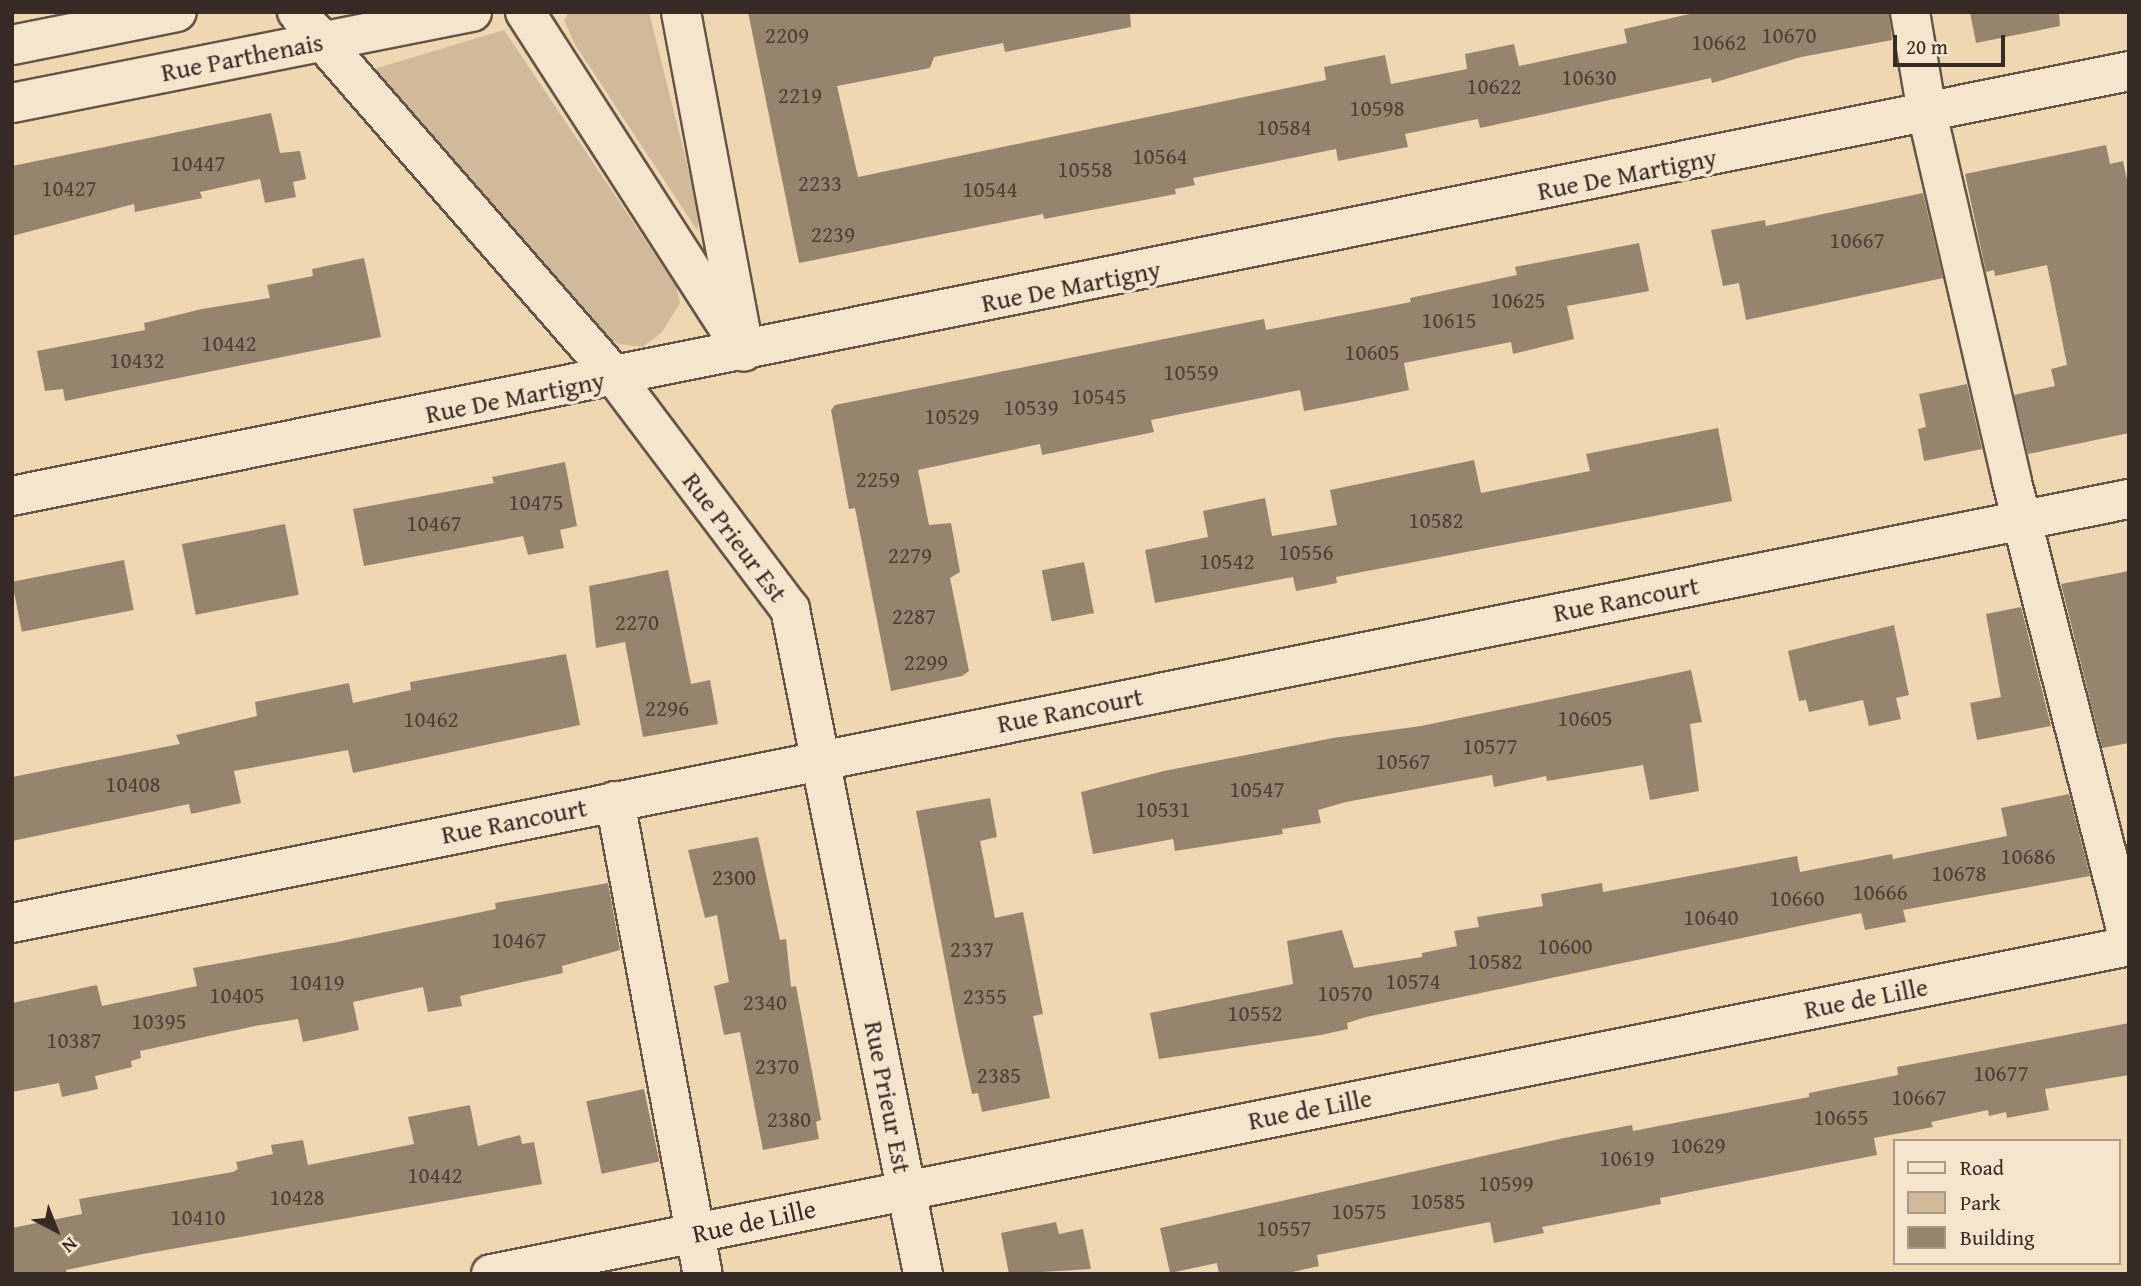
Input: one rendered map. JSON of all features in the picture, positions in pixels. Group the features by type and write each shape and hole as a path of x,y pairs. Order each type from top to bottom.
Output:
{"street":[{"path":"12,45 177,12"},
{"name":"Rue Prieur Est","path":"297,12 615,377 790,609 923,1274"},
{"name":"Rue Parthenais","path":"12,103 472,12"},
{"path":"526,12 744,352"},
{"path":"681,12 744,352"},
{"path":"1910,12 1927,113 2021,520 2129,944"},
{"name":"Rue De Martigny","path":"12,496 744,352 2129,71"},
{"name":"Rue Rancourt","path":"12,923 2129,499"},
{"path":"615,801 703,1274"},
{"name":"Rue de Lille","path":"491,1274 2129,944"}],"green space":[{"path":"569,12 649,12 700,216 697,230 574,43 564,20"},
{"path":"504,30 676,286 680,303 662,332 643,347 619,344 590,332 374,69"}],"building":[{"path":"748,12 1130,12 1131,27 1005,52 1003,43 934,57 930,68 837,86 858,177 1326,80 1324,67 1385,55 1391,84 1467,69 1465,54 1514,44 1519,66 1627,43 1624,29 1698,12 1889,12 1892,40 1801,57 1712,83 1711,78 1480,128 1478,119 1405,134 1408,147 1338,161 1336,149 1193,178 1195,185 1175,189 1176,194 1044,219 1043,214 799,263"},
{"path":"1970,12 2059,12 2060,26 1976,43"},
{"path":"271,113 280,153 300,151 306,179 293,182 296,197 265,203 260,179 200,192 202,198 135,212 134,204 12,236 12,166"},
{"path":"2106,145 2110,164 2123,161 2129,189 2129,433 2028,454 2014,395 2055,386 2051,369 2067,365 2047,265 1995,276 1994,270 1986,272 1965,174"},
{"path":"1923,193 1943,278 1746,320 1739,283 1723,286 1711,230 1765,220 1766,226"},
{"path":"1639,243 1649,291 1567,306 1574,339 1513,354 1511,342 1404,363 1409,390 1357,401 1304,411 1300,390 1151,420 1154,432 1042,455 1040,444 918,470 929,525 951,523 960,572 950,578 969,671 962,676 891,691 855,508 849,509 831,410 835,405 1264,319 1266,330 1411,302 1410,298 1517,275 1515,267"},
{"path":"364,258 381,337 65,401 63,389 45,391 37,351 145,330 144,323 202,309 270,298 267,285 313,276 312,269"},
{"path":"1967,384 1982,449 1924,461 1918,429 1926,427 1919,394"},
{"path":"1718,428 1732,501 1336,577 1337,583 1296,591 1293,577 1155,603 1145,550 1208,537 1203,511 1265,498 1272,536 1337,525 1330,490 1474,460 1481,493 1590,471 1586,454"},
{"path":"565,462 577,526 560,530 564,548 528,555 523,536 364,566 353,509 494,483 492,477"},
{"path":"285,524 299,595 196,615 182,544"},
{"path":"124,560 134,610 22,632 12,582"},
{"path":"1084,562 1094,613 1052,621 1042,570"},
{"path":"668,570 691,684 710,680 718,724 643,737 625,642 596,648 589,586"},
{"path":"2129,571 2129,743 2102,748 2061,584"},
{"path":"2021,607 2051,726 1977,740 1970,703 2001,697 1986,614"},
{"path":"1894,625 1909,695 1896,698 1901,719 1869,726 1863,700 1809,712 1806,700 1799,701 1788,651"},
{"path":"566,654 580,725 353,773 348,750 234,771 241,803 191,814 189,804 12,841 12,777 180,744 176,735 257,716 255,702 349,683 353,703 411,690 410,682"},
{"path":"1691,670 1702,722 1690,724 1699,791 1650,800 1643,765 1547,781 1546,776 1494,787 1492,775 1346,802 1318,810 1321,823 1282,829 1283,834 1175,851 1173,839 1093,854 1081,792 1164,771 1333,738 1421,726"},
{"path":"2069,794 2090,876 1903,910 1906,922 1865,930 1861,913 1366,1017 1347,1023 1348,1029 1321,1035 1159,1059 1150,1013 1293,984 1287,941 1342,930 1354,968 1422,957 1422,953 1457,946 1454,931 1479,927 1477,917 1543,906 1541,894 1602,883 1603,892 1797,856 1800,872 1892,854 1893,859 2007,836 2001,808"},
{"path":"990,798 997,837 980,841 995,918 1023,912 1043,1014 1033,1016 1050,1098 982,1112 978,1093 972,1094 916,811"},
{"path":"758,837 780,940 786,939 791,987 796,986 821,1120 816,1122 819,1139 763,1150 740,1032 724,1035 714,986 729,982 717,915 705,918 688,850"},
{"path":"608,883 620,950 562,966 563,973 460,996 462,1006 428,1012 423,987 353,1002 359,1030 303,1042 298,1019 255,1026 140,1051 141,1058 131,1061 132,1067 95,1076 98,1089 62,1097 59,1083 12,1092 12,1003 97,985 102,1006 197,986 193,968 337,942 496,909 495,903"},
{"path":"2129,1023 2129,1075 2045,1089 2049,1110 2007,1118 2006,1112 1989,1116 1988,1110 1931,1122 1933,1127 1874,1138 1877,1155 1660,1198 1661,1204 1542,1227 1544,1233 1494,1243 1490,1222 1317,1255 1319,1266 1284,1274 1219,1274 1217,1263 1170,1273 1160,1228 1564,1138 1632,1125 1633,1131 1809,1097 1809,1093 1898,1075 1897,1067"},
{"path":"644,1089 659,1161 602,1174 586,1101"},
{"path":"470,1105 478,1146 520,1135 522,1144 534,1142 542,1184 143,1254 66,1270 67,1274 12,1274 12,1228 82,1214 79,1199 233,1172 238,1169 236,1162 273,1154 271,1145 303,1140 308,1165 414,1144 408,1117"},
{"path":"1056,1222 1059,1234 1083,1229 1091,1269 1009,1274 1001,1233"}]}
